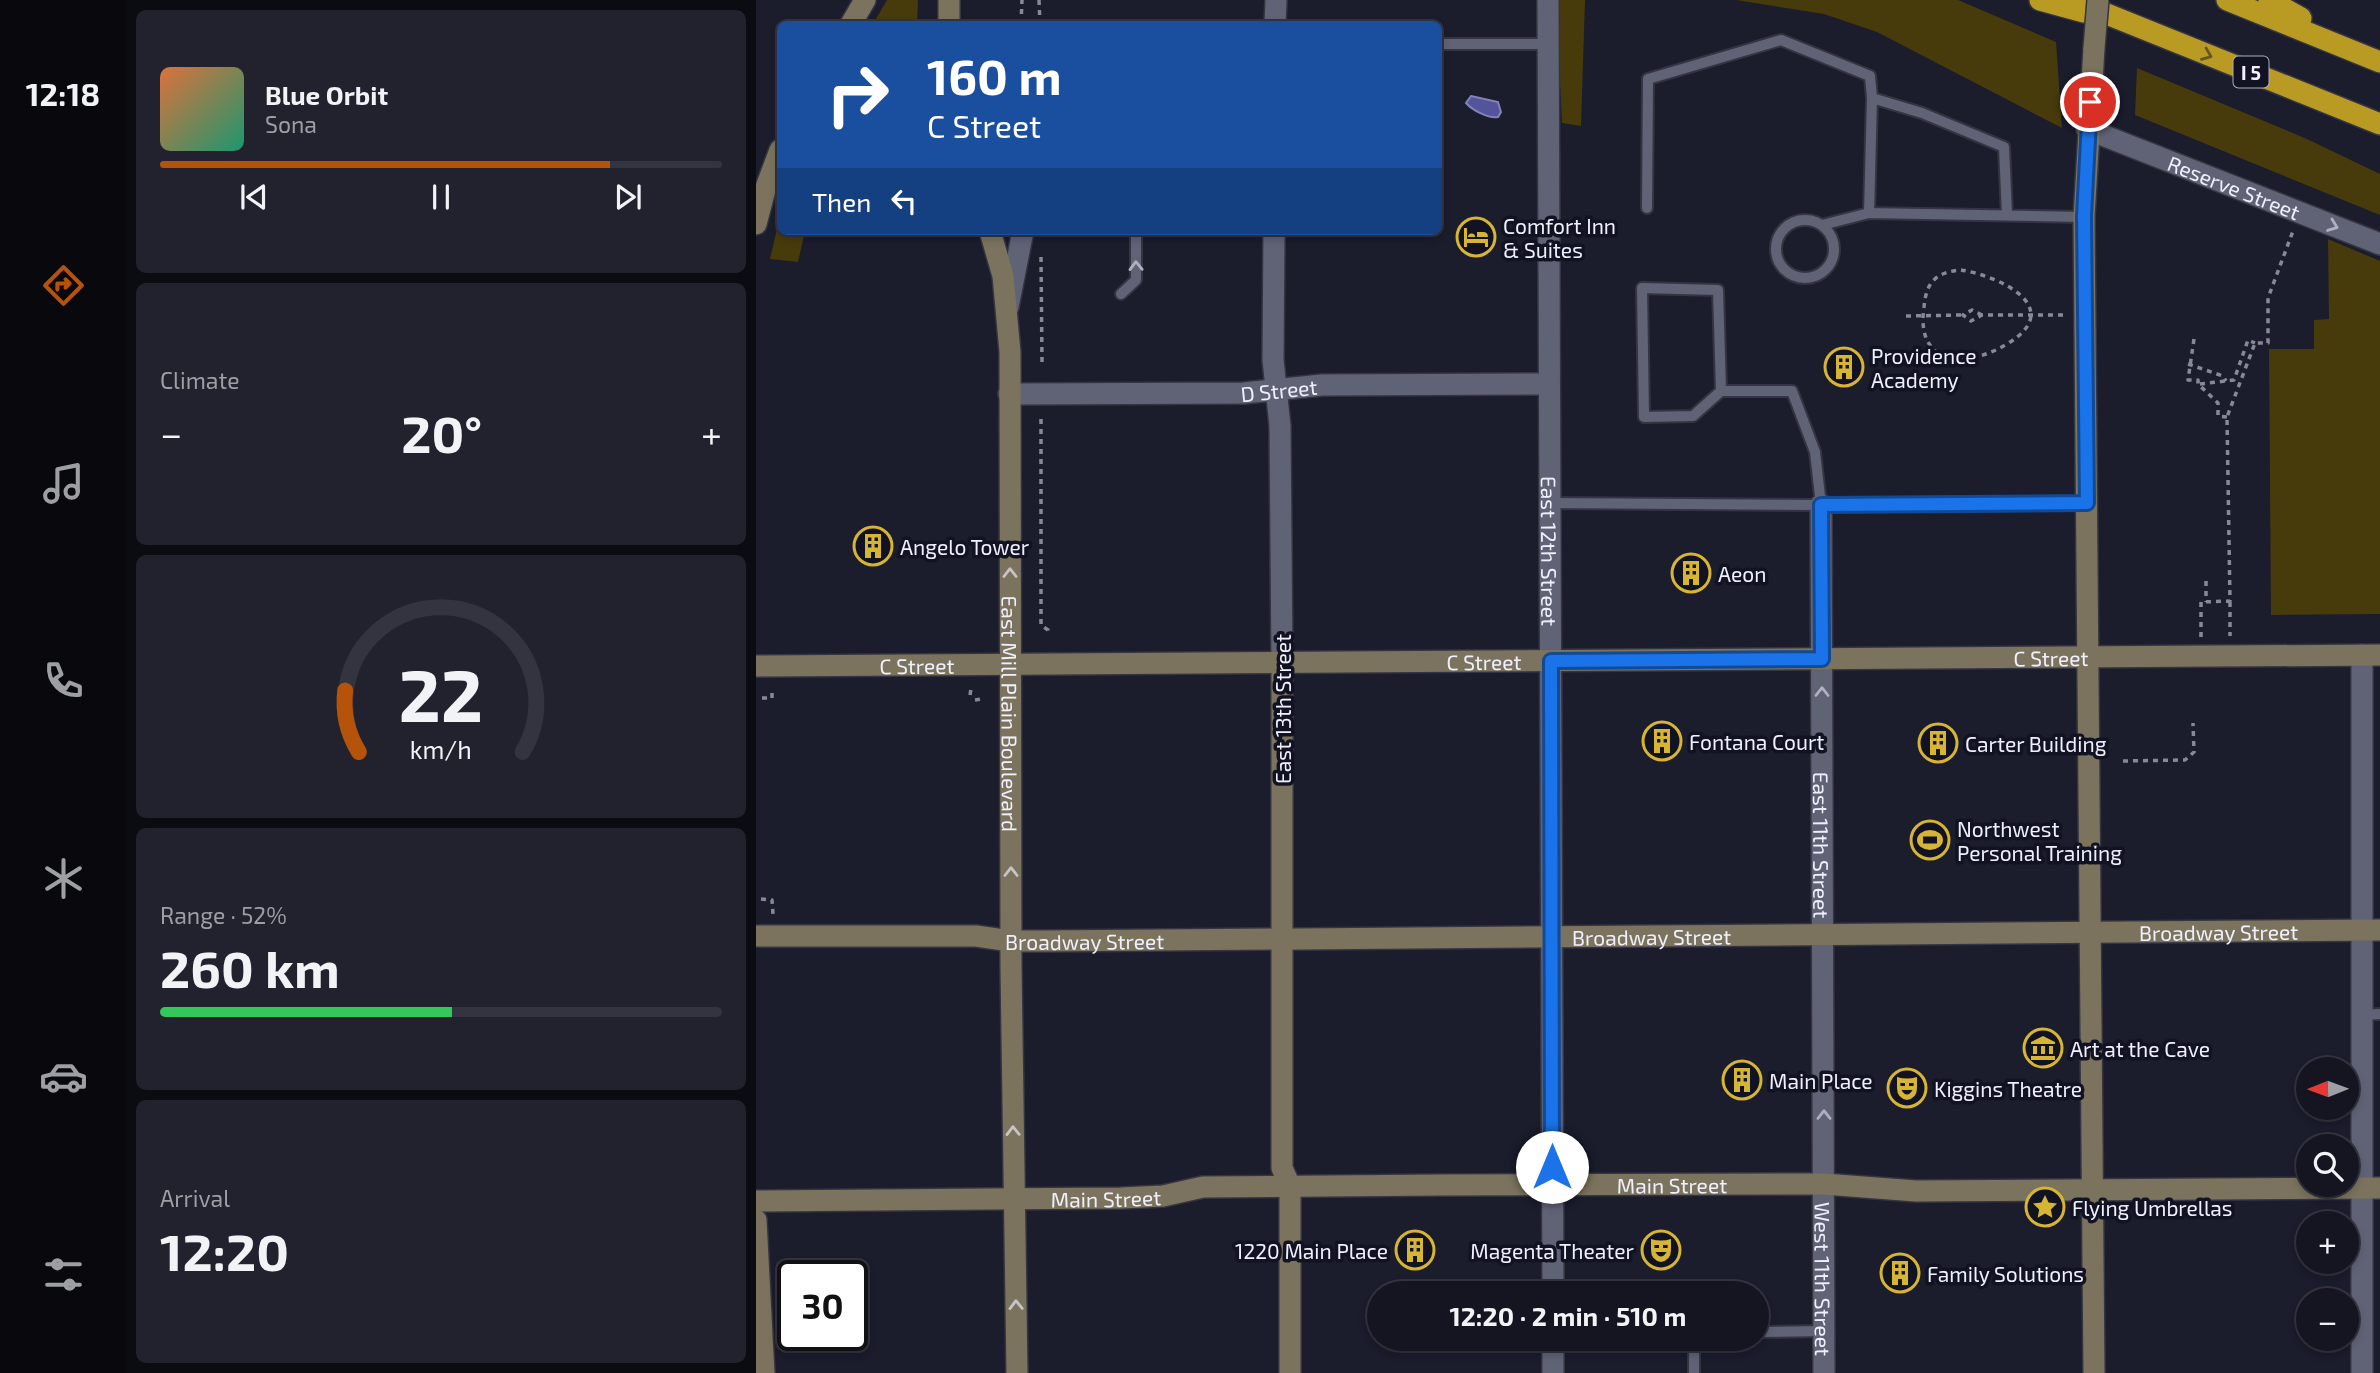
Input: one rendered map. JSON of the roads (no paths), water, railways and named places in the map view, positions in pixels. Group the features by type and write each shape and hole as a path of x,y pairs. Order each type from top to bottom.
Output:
{"highway":[{"path":"2040,0 2144,29"},
{"name":"I 5","path":"2071,0 2380,126"},
{"path":"2227,0 2380,61"},
{"path":"2269,0 2380,61"}],"street":[{"path":"853,21 865,0"},
{"path":"949,0 949,21"},
{"path":"1276,0 1276,21"},
{"name":"East 12th Street","path":"1548,0 1553,1281"},
{"path":"2094,1373 2084,216 2087,129 2098,0"},
{"name":"Reserve Street","path":"2087,129 2380,244"},
{"path":"756,224 777,158"},
{"name":"East Mill Plain Boulevard","path":"991,235 1008,309 1011,941 1017,1373"},
{"path":"1008,309 1022,235"},
{"name":"East 13th Street","path":"1274,235 1273,360 1280,426 1282,1168 1290,1186 1290,1373"},
{"name":"D Street","path":"1009,394 1244,393 1322,385 1549,384"},
{"name":"East 11th Street","path":"1821,505 1824,1184"},
{"path":"2362,1373 2371,1188 2371,655"},
{"name":"C Street","path":"756,666 2371,655"},
{"name":"Broadway Street","path":"756,936 976,936 1011,941 2371,930"},
{"name":"Main Street","path":"756,1201 1150,1197 1203,1187 1290,1186 1824,1184 1916,1191 2371,1188"},
{"name":"West 11th Street","path":"1824,1184 1824,1373"},
{"path":"756,1220 764,1373"},
{"path":"1553,1351 1553,1373"}],"lane":[{"path":"1647,208 1648,79 1781,40 1870,76 1872,98 1869,213"},
{"path":"1442,44 1548,44"},
{"path":"1872,98 1922,113 2004,147 2007,215"},
{"path":"1822,225 1833,240 1834,250 1827,268 1810,278 1791,275 1778,261 1775,252 1780,233 1786,226 1804,219 1822,225 1869,213 2084,216"},
{"path":"1121,294 1136,280 1136,235"},
{"path":"1721,391 1718,290 1642,288 1644,417 1693,416 1721,391 1792,391 1815,452 1821,505"},
{"path":"1550,503 2087,503"},
{"path":"1769,1332 1824,1331"},
{"path":"1694,1373 1695,1351"}],"place":[{"name":"Comfort Inn & Suites","path":"1476,237"},
{"name":"Providence Academy","path":"1844,367"},
{"name":"Angelo Tower","path":"873,546"},
{"name":"Aeon","path":"1691,573"},
{"name":"Fontana Court","path":"1662,741"},
{"name":"Carter Building","path":"1938,743"},
{"name":"Northwest Personal Training","path":"1930,840"},
{"name":"Art at the Cave","path":"2043,1048"},
{"name":"Main Place","path":"1742,1080"},
{"name":"Kiggins Theatre","path":"1907,1088"},
{"name":"Flying Umbrellas","path":"2045,1207"},
{"name":"1220 Main Place","path":"1415,1250"},
{"name":"Magenta Theater","path":"1661,1250"},
{"name":"Family Solutions","path":"1900,1273"}]}
